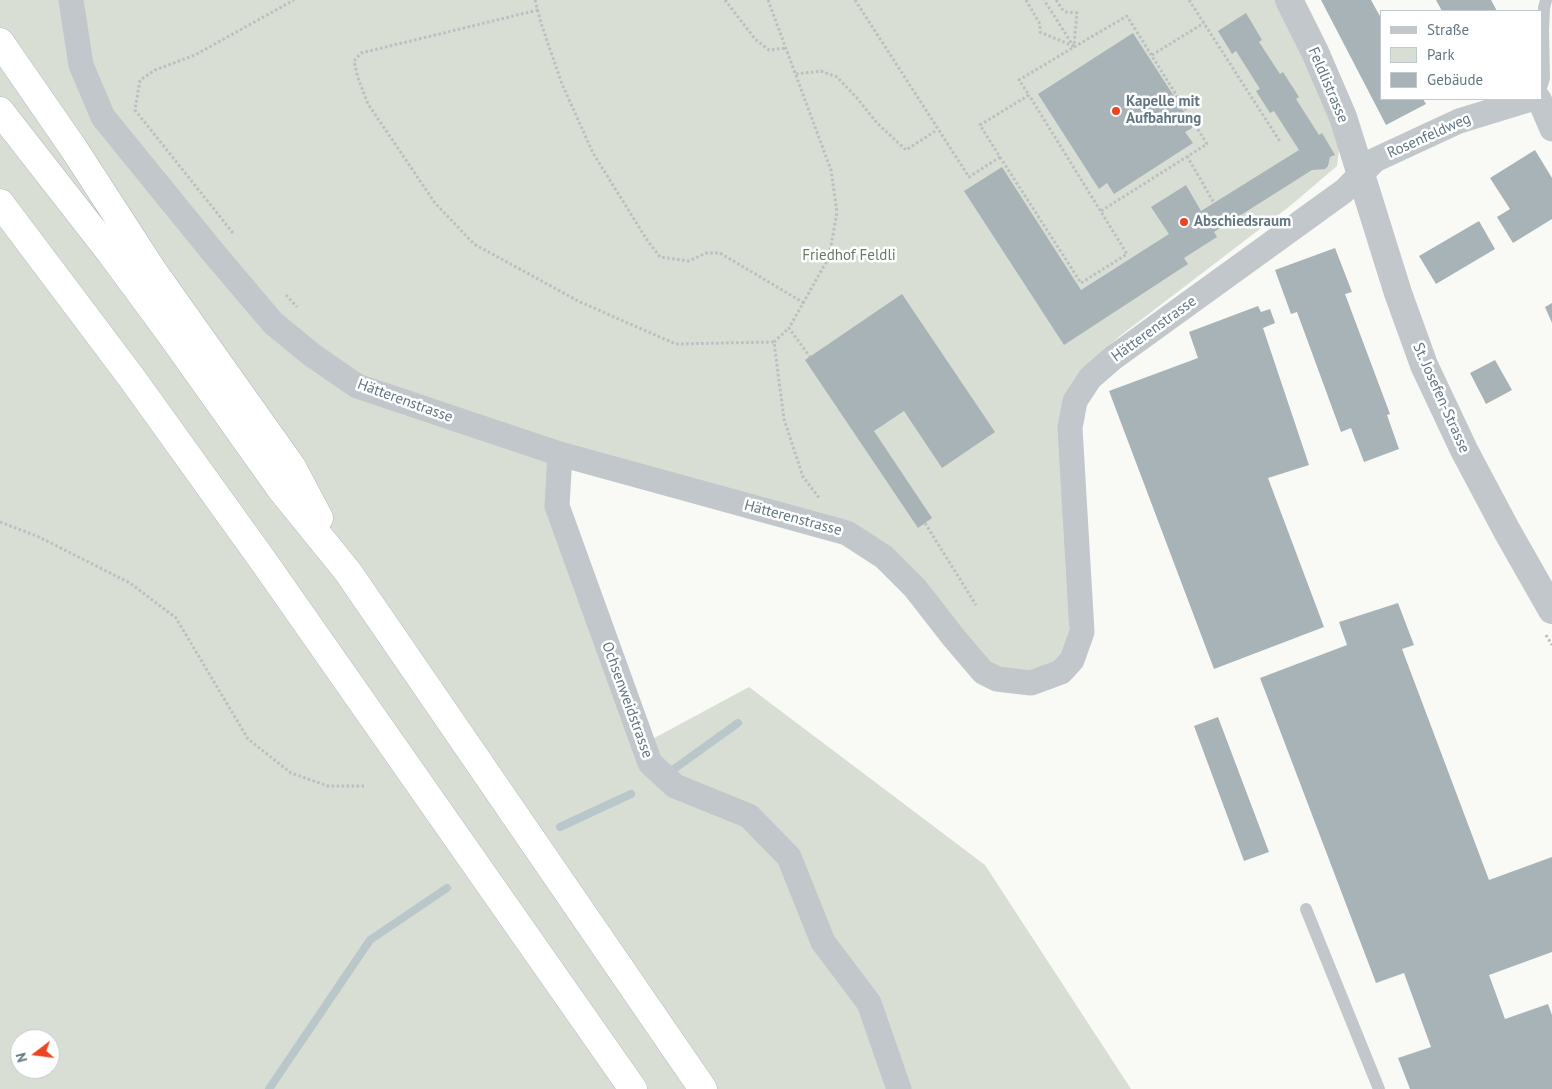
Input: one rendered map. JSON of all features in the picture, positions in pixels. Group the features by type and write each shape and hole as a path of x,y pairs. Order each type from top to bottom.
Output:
{"highway":[{"path":"3,45 74,149 153,271 292,467 348,572"},
{"path":"0,111 110,252 280,488 348,572 703,1089"},
{"path":"0,203 131,377 254,547 633,1089"}],"street":[{"name":"Hätterenstrasse","path":"71,0 80,65 103,117 273,323 312,355 357,386 560,454 847,532 884,557 915,588 983,672 997,679 1031,683 1061,672 1072,660 1082,632 1070,428 1076,401 1090,378 1113,358 1344,191 1361,173"},
{"name":"Feldlistrasse","path":"1289,0 1316,52 1343,116 1361,173"},
{"name":"Rosenfeldweg","path":"1361,173 1375,160 1459,120 1528,100"},
{"path":"1539,100 1552,129"},
{"name":"St. Josefen-Strasse","path":"1361,173 1398,294 1424,364 1464,450 1552,610"},
{"name":"Ochsenweidstrasse","path":"560,454 557,506 650,763 676,786 749,816 789,857 823,942 869,1003 899,1089"}],"lane":[{"path":"1542,85 1544,78 1543,31 1546,0"},
{"path":"1306,909 1379,1089"}],"path":[{"path":"234,234 135,110 140,80 155,70 195,55 294,0"},
{"path":"535,0 562,84 593,153 646,240 660,258 689,262 706,253 720,253 804,303"},
{"path":"725,0 755,39 769,50 786,48"},
{"path":"538,10 361,53 354,61 368,104 434,203 474,244 580,302 676,344 774,342 789,328 829,257 837,212 831,170 768,0"},
{"path":"855,0 969,177 1000,157"},
{"path":"1026,0 1040,24 1040,32 1074,46"},
{"path":"1044,0 1074,46"},
{"path":"1056,0 1066,12 1076,13 1074,46"},
{"path":"1189,0 1281,143"},
{"path":"1029,95 980,126 1081,283 1127,254 1101,211 1029,95 1019,80 1127,16 1207,144 1101,211"},
{"path":"1152,55 1204,23"},
{"path":"796,74 821,71 837,77 877,123 906,150 937,130"},
{"path":"1187,156 1214,203"},
{"path":"284,293 297,307"},
{"path":"789,328 810,357"},
{"path":"774,342 784,419 803,477 847,532"},
{"path":"0,522 39,537 130,583 176,618 248,738 291,773 328,786 364,786"},
{"path":"925,523 976,605"}],"green space":[{"name":"Friedhof Feldli","path":"0,0 1289,0 1343,117 1337,166 1290,206 1120,336 1081,371 1069,636 1060,658 1042,671 999,669 982,656 910,567 545,439 645,743 749,687 985,865 1131,1089 0,1089"}],"building":[{"path":"1321,0 1371,0 1380,16 1380,100 1424,100 1426,104 1386,125"},
{"path":"1436,0 1491,0 1496,10 1441,10"},
{"path":"1246,13 1262,40 1259,42 1280,74 1283,72 1299,97 1296,99 1319,135 1322,133 1335,155 1330,157 1328,166 1325,169 1312,170 1214,232 1217,237 1184,258 1188,264 1064,345 964,191 1002,167 1081,290 1169,234 1151,207 1186,185 1201,211 1299,150 1274,111 1270,113 1256,91 1260,89 1236,51 1232,54 1218,31"},
{"name":"Kapelle mit Aufbahrung","path":"1133,33 1194,127 1185,132 1193,143 1114,194 1107,183 1099,189 1038,94"},
{"path":"1535,150 1552,178 1552,219 1513,243 1497,217 1510,209 1490,178"},
{"path":"1479,221 1495,249 1436,284 1419,256"},
{"path":"1335,248 1352,292 1345,294 1390,414 1387,415 1399,449 1364,462 1351,428 1341,432 1297,312 1291,314 1275,270"},
{"path":"902,294 995,432 942,468 904,411 874,431 932,518 918,528 805,360"},
{"path":"1552,303 1552,323 1545,307"},
{"path":"1258,306 1261,312 1270,309 1275,323 1263,328 1309,465 1268,478 1324,627 1214,669 1109,391 1198,358 1189,332"},
{"path":"1495,360 1512,390 1486,404 1470,373"},
{"path":"1398,603 1414,645 1402,649 1489,880 1552,857 1552,952 1489,975 1505,1019 1548,1004 1552,1015 1552,1089 1410,1089 1398,1058 1431,1047 1404,973 1376,983 1260,678 1347,645 1339,622"},
{"path":"1218,717 1269,852 1244,861 1194,726"}],"waterway":[{"path":"674,769 738,723"},
{"path":"560,827 631,794"},
{"path":"269,1089 370,940 447,888"}],"place":[{"name":"Kapelle mit Aufbahrung","path":"1116,111"},
{"name":"Abschiedsraum","path":"1184,222"}]}
